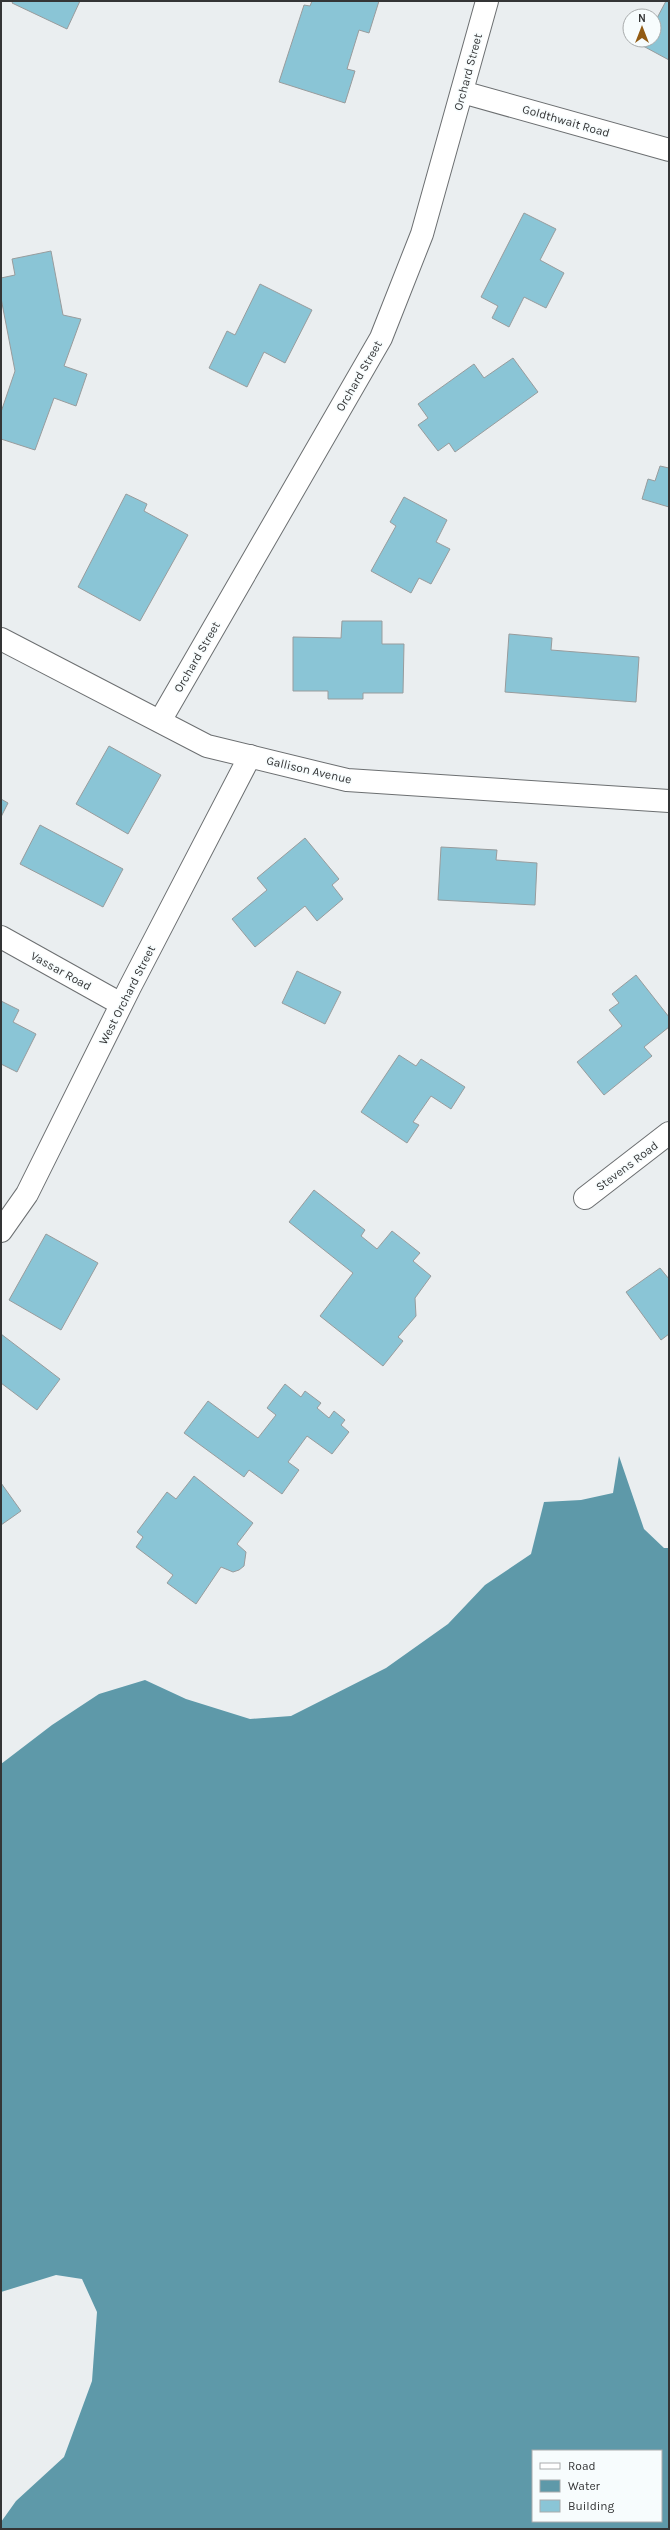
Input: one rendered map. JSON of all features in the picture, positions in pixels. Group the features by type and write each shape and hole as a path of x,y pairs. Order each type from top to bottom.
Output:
{"street":[{"name":"Orchard Street","path":"160,721 381,338 422,234 487,1"},
{"name":"Goldthwait Road","path":"462,92 669,150"},
{"name":"Gallison Avenue","path":"1,639 207,746 347,780 669,801"},
{"name":"West Orchard Street","path":"1,1231 28,1194 122,1004 250,756"},
{"name":"Vassar Road","path":"1,937 122,1004"},
{"name":"Stevens Road","path":"585,1198 669,1133"}],"water":[{"path":"619,1456 644,1529 664,1548 669,1548 669,2529 1,2529 1,2522 16,2501 64,2457 92,2381 97,2312 82,2279 56,2275 1,2292 1,1764 52,1725 99,1694 145,1680 186,1699 250,1719 291,1716 386,1668 448,1624 485,1585 531,1554 544,1502 581,1500 613,1493"}],"building":[{"path":"13,1 80,1 67,29 12,3"},
{"path":"312,1 379,1 369,33 359,30 347,69 355,71 345,103 279,82 304,5 310,6"},
{"path":"666,1 669,1 669,60 647,48 662,48 662,9"},
{"path":"524,213 556,229 540,260 564,273 546,308 524,297 509,327 492,318 498,306 481,297"},
{"path":"51,251 63,315 81,319 64,366 87,374 76,406 54,398 35,450 1,439 1,412 15,371 1,298 1,278 15,275 12,259"},
{"path":"260,284 312,310 285,363 264,352 247,387 209,368 227,331 235,335"},
{"path":"513,358 538,392 455,452 449,443 438,451 418,425 428,418 418,404 474,364 484,378"},
{"path":"660,466 669,468 669,507 642,499 648,479 655,481"},
{"path":"126,494 147,504 144,511 188,535 140,621 78,587"},
{"path":"404,497 447,520 436,542 450,549 431,584 419,578 411,593 371,571 396,526 390,522"},
{"path":"342,621 382,621 382,644 404,644 403,693 363,693 363,699 328,699 328,691 293,691 293,637 341,638"},
{"path":"509,634 552,638 551,650 639,657 636,702 505,692"},
{"path":"109,746 161,775 128,834 76,804"},
{"path":"1,799 8,803 1,817"},
{"path":"40,825 123,869 103,907 20,864"},
{"path":"305,838 339,879 332,885 343,899 317,921 305,906 255,947 232,919 267,890 257,878"},
{"path":"441,847 497,850 496,860 537,863 535,905 438,900"},
{"path":"297,971 341,992 325,1024 282,1003"},
{"path":"636,975 669,1017 669,1027 644,1047 652,1056 604,1095 577,1062 622,1026 609,1010 619,1003 612,994"},
{"path":"1,1001 19,1010 13,1022 36,1034 17,1072 1,1064"},
{"path":"399,1055 416,1066 421,1059 465,1087 451,1109 431,1096 413,1122 419,1125 407,1143 361,1112"},
{"path":"314,1190 365,1230 361,1236 377,1249 392,1231 420,1253 413,1261 431,1276 415,1298 416,1316 398,1337 403,1341 383,1366 320,1316 353,1273 289,1222"},
{"path":"46,1234 98,1263 61,1330 9,1300"},
{"path":"660,1268 669,1279 669,1334 661,1340 626,1292"},
{"path":"1,1334 60,1379 37,1410 1,1383"},
{"path":"285,1384 301,1397 305,1391 321,1403 317,1408 329,1418 334,1411 345,1420 341,1425 349,1432 332,1454 307,1436 288,1462 299,1470 282,1494 249,1470 244,1477 184,1433 208,1401 258,1438 276,1415 267,1408"},
{"path":"194,1476 253,1523 237,1544 246,1552 244,1566 233,1572 221,1567 196,1604 167,1583 173,1575 136,1547 143,1537 137,1532 167,1492 176,1499"},
{"path":"1,1483 21,1511 1,1525"}]}
